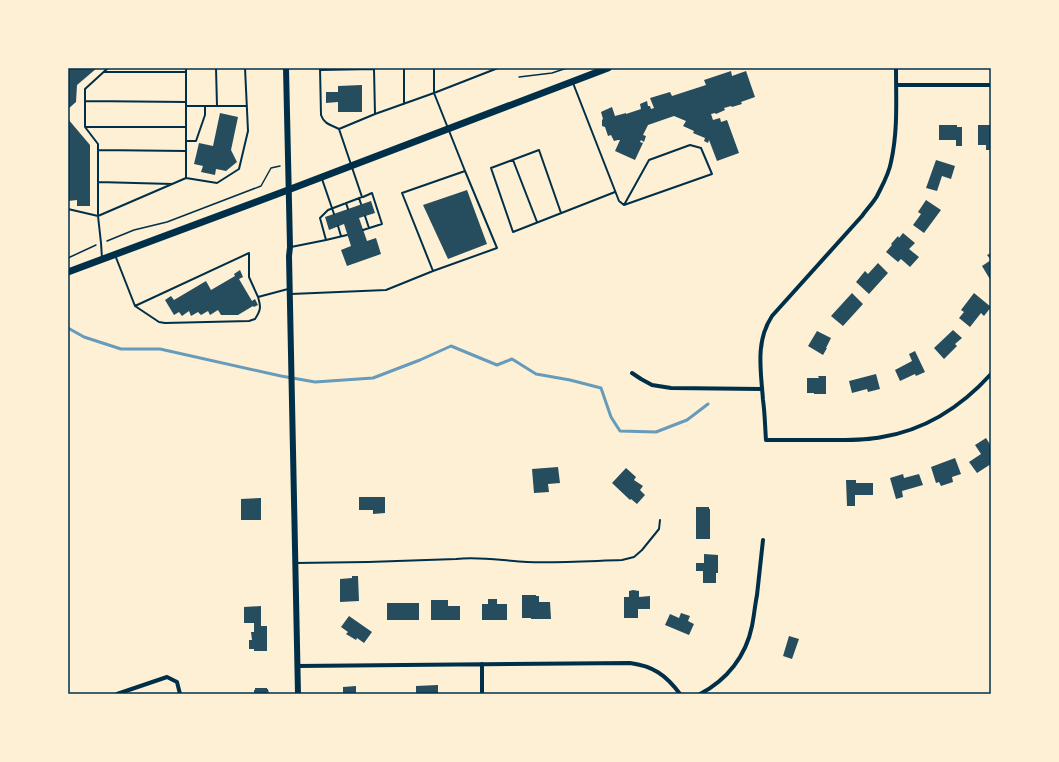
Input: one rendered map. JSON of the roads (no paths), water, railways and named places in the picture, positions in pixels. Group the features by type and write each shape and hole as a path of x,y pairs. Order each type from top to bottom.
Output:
{"main road":[{"path":"286,68 298,694"},
{"path":"68,272 321,178 608,68"}],"street":[{"path":"896,68 897,124 895,145 886,178 870,206 770,319 765,330 761,345 760,361 766,440 859,440 898,433 915,428 940,416 969,396 991,374"},
{"path":"896,85 991,85"},
{"path":"632,373 652,385 671,388 762,389"},
{"path":"700,694 725,677 735,665 745,648 752,626 763,540"},
{"path":"297,666 630,663 648,667 661,674 670,681 680,694"},
{"path":"482,664 482,694"},
{"path":"117,694 167,677 177,682 180,694"}],"lane":[{"path":"102,259 98,216 98,144 85,127 85,89 108,68"},
{"path":"186,68 186,178"},
{"path":"216,68 217,106"},
{"path":"68,209 98,216 186,178 217,183 239,169 248,131 245,68"},
{"path":"362,197 339,129 326,123 321,115 320,69 374,68 375,114"},
{"path":"404,68 404,104"},
{"path":"258,297 290,291 386,290 497,248 434,93 434,68"},
{"path":"339,129 498,68"},
{"path":"103,72 186,72"},
{"path":"573,81 615,192 619,201 624,205"},
{"path":"85,101 186,102"},
{"path":"186,106 246,106"},
{"path":"186,141 196,141 205,115 205,106"},
{"path":"85,127 186,127"},
{"path":"690,145 701,148 712,174 624,205 649,160 690,145"},
{"path":"98,150 186,151"},
{"path":"561,214 539,150 491,168 513,232 561,214 615,192"},
{"path":"513,160 537,223"},
{"path":"433,271 402,193 465,171"},
{"path":"321,178 334,214"},
{"path":"98,182 173,184"},
{"path":"326,240 320,218 328,210 372,193 382,224 363,230"},
{"path":"359,198 361,204"},
{"path":"346,203 348,209"},
{"path":"365,216 369,228"},
{"path":"338,226 341,236"},
{"path":"290,247 347,235"},
{"path":"114,254 135,306 159,322 249,321 256,319 261,306 249,277 249,253 135,306"},
{"path":"295,563 456,559 469,557 528,562 622,560 634,557 642,550 659,529 660,520"}],"waterway":[{"path":"68,328 84,337 121,349 160,349 281,376 315,382 373,378 451,346 497,365 512,359 536,374 570,380 601,388 611,417 620,431 656,432 687,420 708,404"}]}
